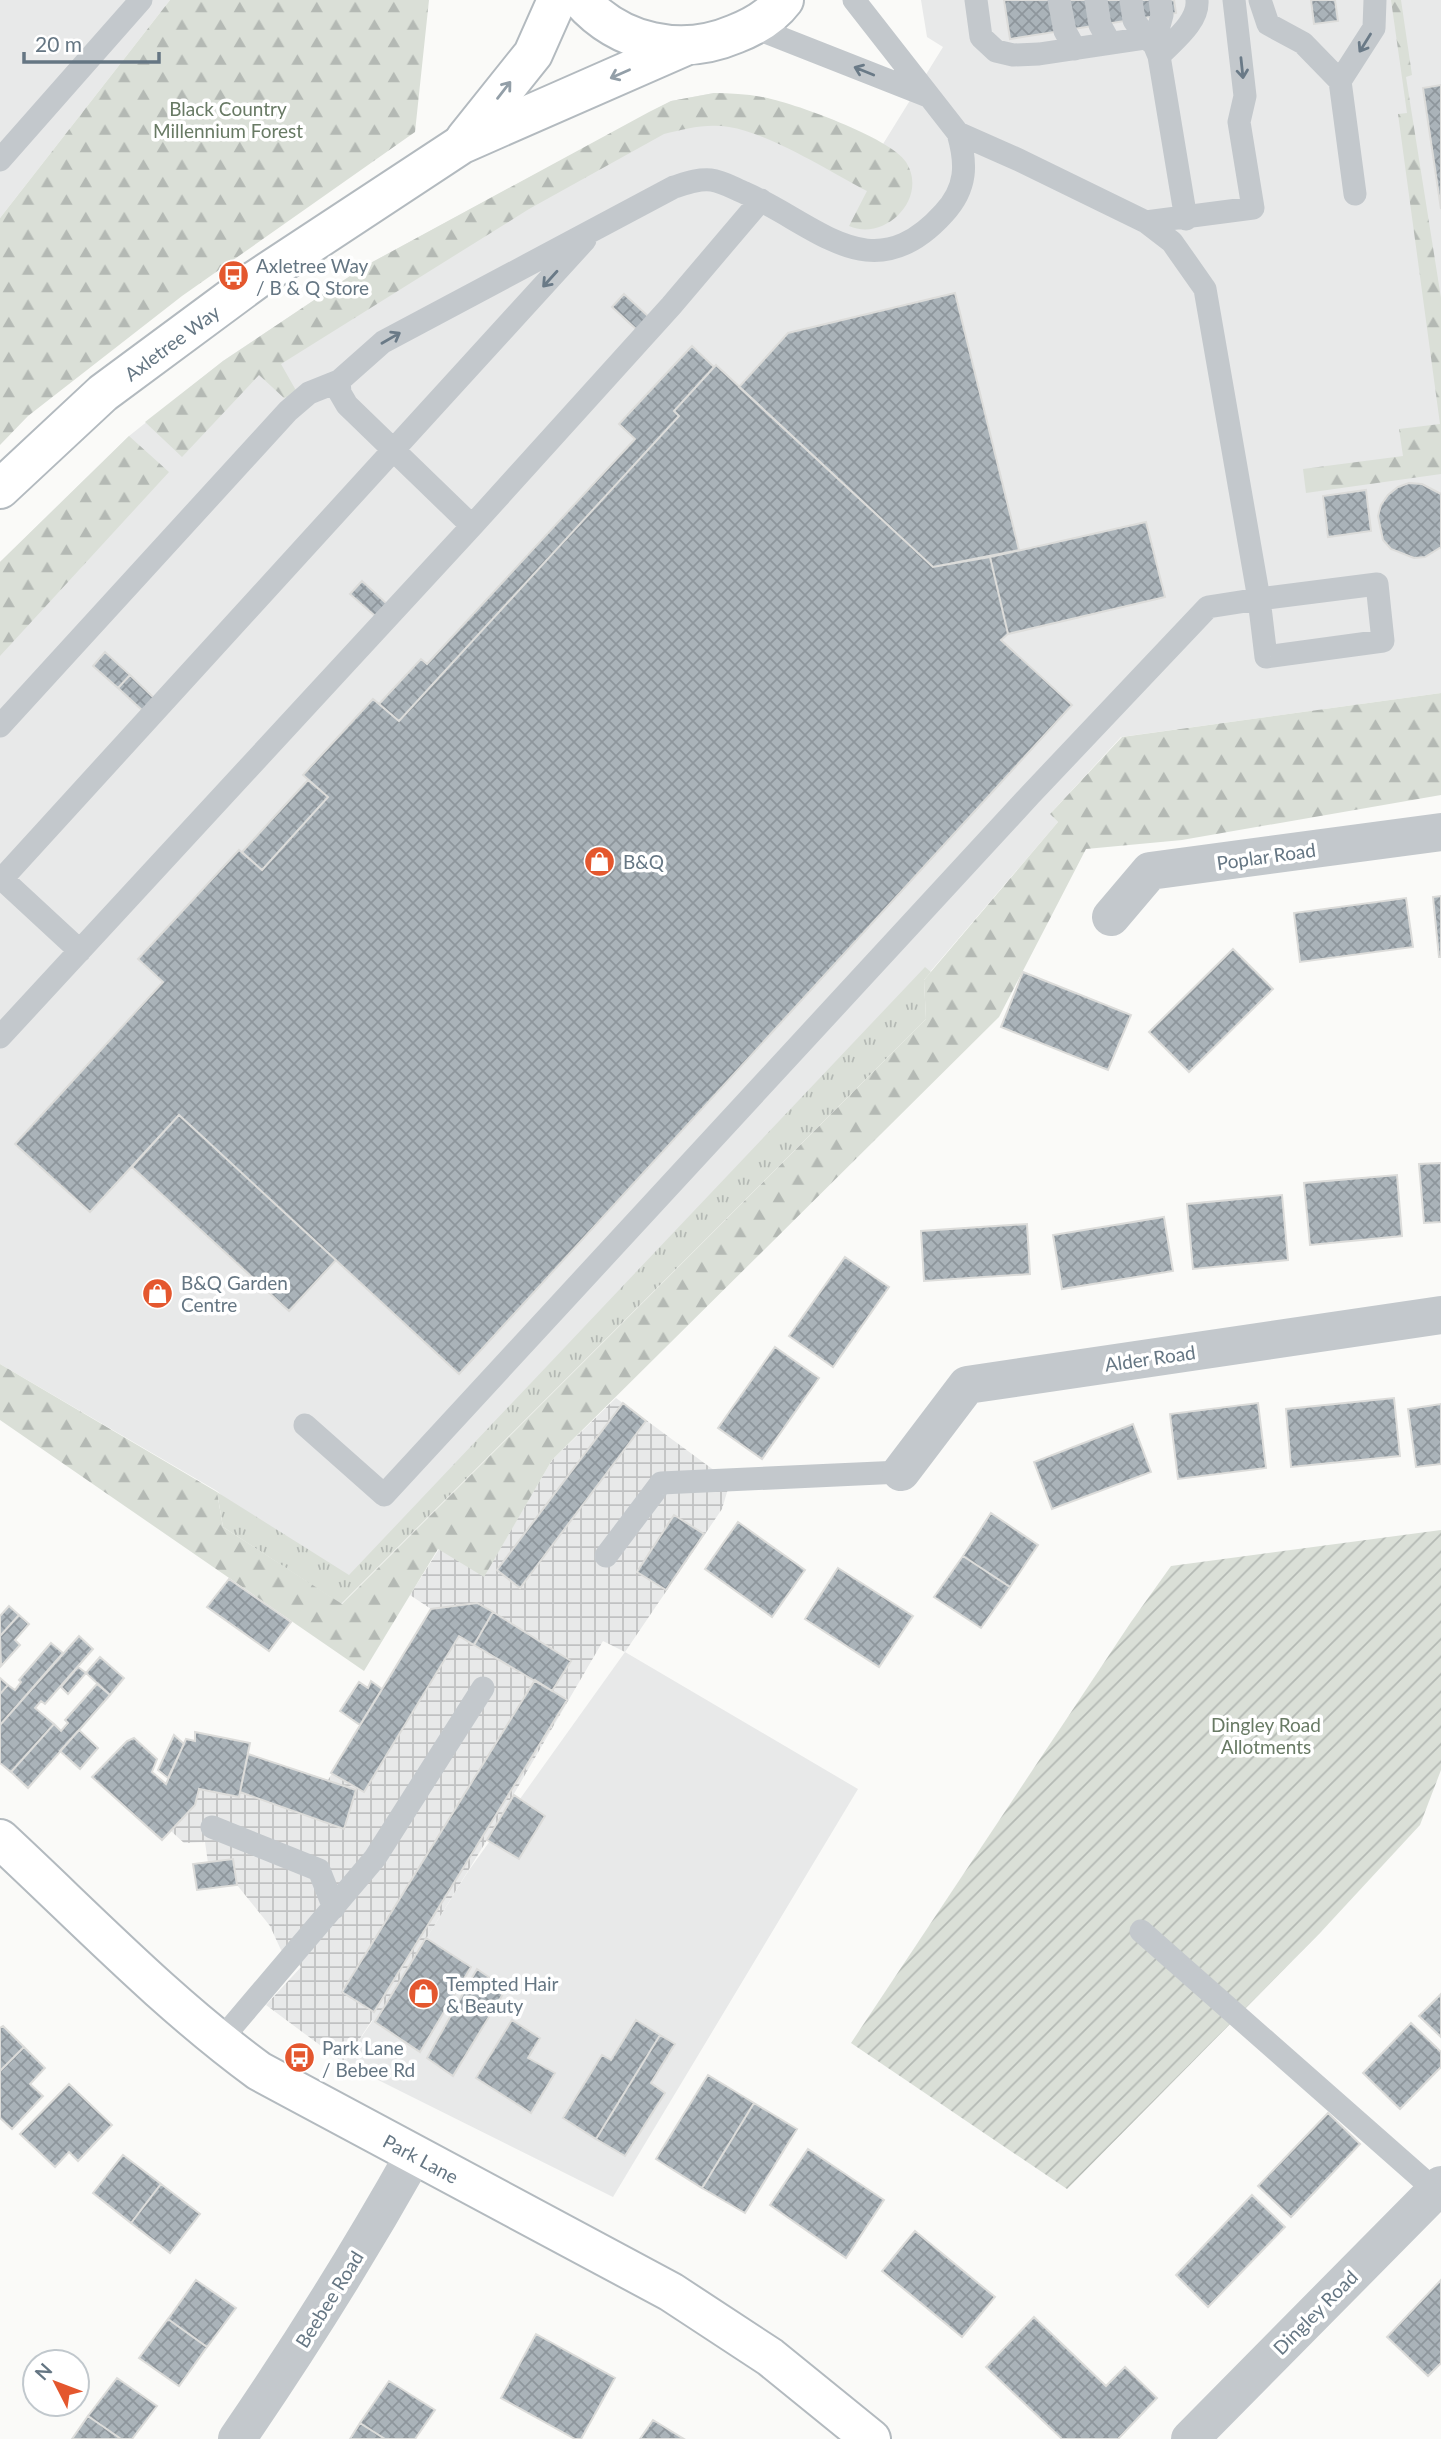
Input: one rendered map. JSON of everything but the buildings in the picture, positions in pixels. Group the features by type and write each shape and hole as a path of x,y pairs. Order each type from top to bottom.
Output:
{"street":[{"name":"Axletree Way","path":"462,144 533,54 557,0"},
{"path":"581,0 596,17 637,39 682,47 719,41 753,27 784,0"},
{"name":"Axletree Way","path":"0,489 114,385 257,279 462,144 682,47"},
{"name":"Poplar Road","path":"1111,917 1150,871 1441,832"},
{"name":"Alder Road","path":"901,1472 967,1385 1441,1315"},
{"name":"Park Lane","path":"0,1839 160,1992 219,2042 259,2071 671,2292 770,2357 871,2439"},
{"name":"Beebee Road","path":"237,2439 314,2325 414,2155"},
{"name":"Dingley Road","path":"1190,2439 1438,2188"}],"lane":[{"path":"0,160 141,0"},
{"path":"0,726 288,411 309,393 339,381 383,342 674,187 696,180 714,180 761,200 840,245 862,250 885,250 908,243 933,225 960,190 964,154 958,133 854,0"},
{"path":"976,0 981,37 996,51 1013,55 1110,43 1153,46 1191,22 1198,10 1197,0"},
{"path":"1059,0 1065,31 1075,49"},
{"path":"1096,0 1100,25 1110,43"},
{"path":"1131,0 1134,20 1153,46 1186,219"},
{"path":"1153,46 1162,15 1160,0"},
{"path":"1146,222 1186,219 1253,208 1239,122 1245,96 1234,0"},
{"path":"1260,0 1268,24 1303,43 1340,81 1355,194"},
{"path":"1340,81 1374,28 1375,0"},
{"path":"753,27 928,96"},
{"path":"305,1425 384,1495 1030,795 1208,607 1259,598 1377,584 1383,641 1266,657 1259,598 1205,289 1172,242 1146,222 958,133"},
{"path":"0,1037 472,526 671,306 761,200"},
{"path":"80,951 1,879 596,228"},
{"path":"339,381 340,393 347,405 472,526"},
{"path":"606,1556 661,1483 901,1472"},
{"path":"219,2042 375,1858 482,1688"},
{"path":"212,1827 319,1870 334,1908"},
{"path":"1141,1931 1438,2188"}],"shaded area":[{"path":"0,0 170,0 0,218"},
{"path":"921,0 1441,0 1441,693 1121,737 1050,814 1058,822 924,979 341,1604 217,1491 0,1364 0,562 129,436 223,361 365,266 671,101 714,93 763,97 833,120 883,144 943,47 927,37"},
{"path":"616,1398 730,1482 722,1509 625,1652 603,1641 487,1840 375,2022 372,2020 344,2063 266,2005 301,1967 281,1950 270,1926 237,1885 233,1859 208,1863 205,1842 184,1843 171,1831 195,1805 199,1789 239,1797 248,1754 328,1780 431,1609 410,1595 439,1549 484,1576 552,1460"},
{"path":"625,1652 858,1789 613,2197 344,2063 373,2020 375,2021 467,1873"}],"green space":[{"name":"Black Country Millennium Forest","path":"170,0 429,0 415,132 182,296 28,416 0,445 0,218"},
{"path":"1391,0 1401,0 1412,75 1406,77 1441,298 1441,474 1306,493 1303,469 1403,456 1399,429 1440,424 1398,114 1407,113"},
{"path":"714,93 776,100 840,122 881,142 906,162 912,176 908,202 900,214 876,228 849,226 867,191 799,154 762,137 729,127 704,126 664,134 529,209 281,364 298,394 284,398 259,375 182,457 145,422 223,361 365,266 671,101"},
{"path":"129,436 169,472 0,656 0,562"},
{"path":"1441,693 1441,795 1182,840 1086,849 999,1017 552,1460 484,1577 438,1549 364,1671 0,1420 0,1364 217,1492 223,1527 342,1604 926,1019 924,980 1058,822 1050,814 1122,737"},
{"path":"925,967 931,972 924,980 926,1019 341,1604 223,1527 217,1492 349,1575"},
{"name":"Dingley Road Allotments","path":"1441,1530 1441,1770 1420,1825 1320,1933 1067,2189 851,2043 1171,1566"}],"place":[{"name":"Axletree Way / B & Q Store","path":"233,276"},
{"name":"B&Q","path":"600,861"},
{"name":"B&Q Garden Centre","path":"158,1293"},
{"name":"Tempted Hair & Beauty","path":"423,1994"},
{"name":"Park Lane / Bebee Rd","path":"299,2058"}]}
